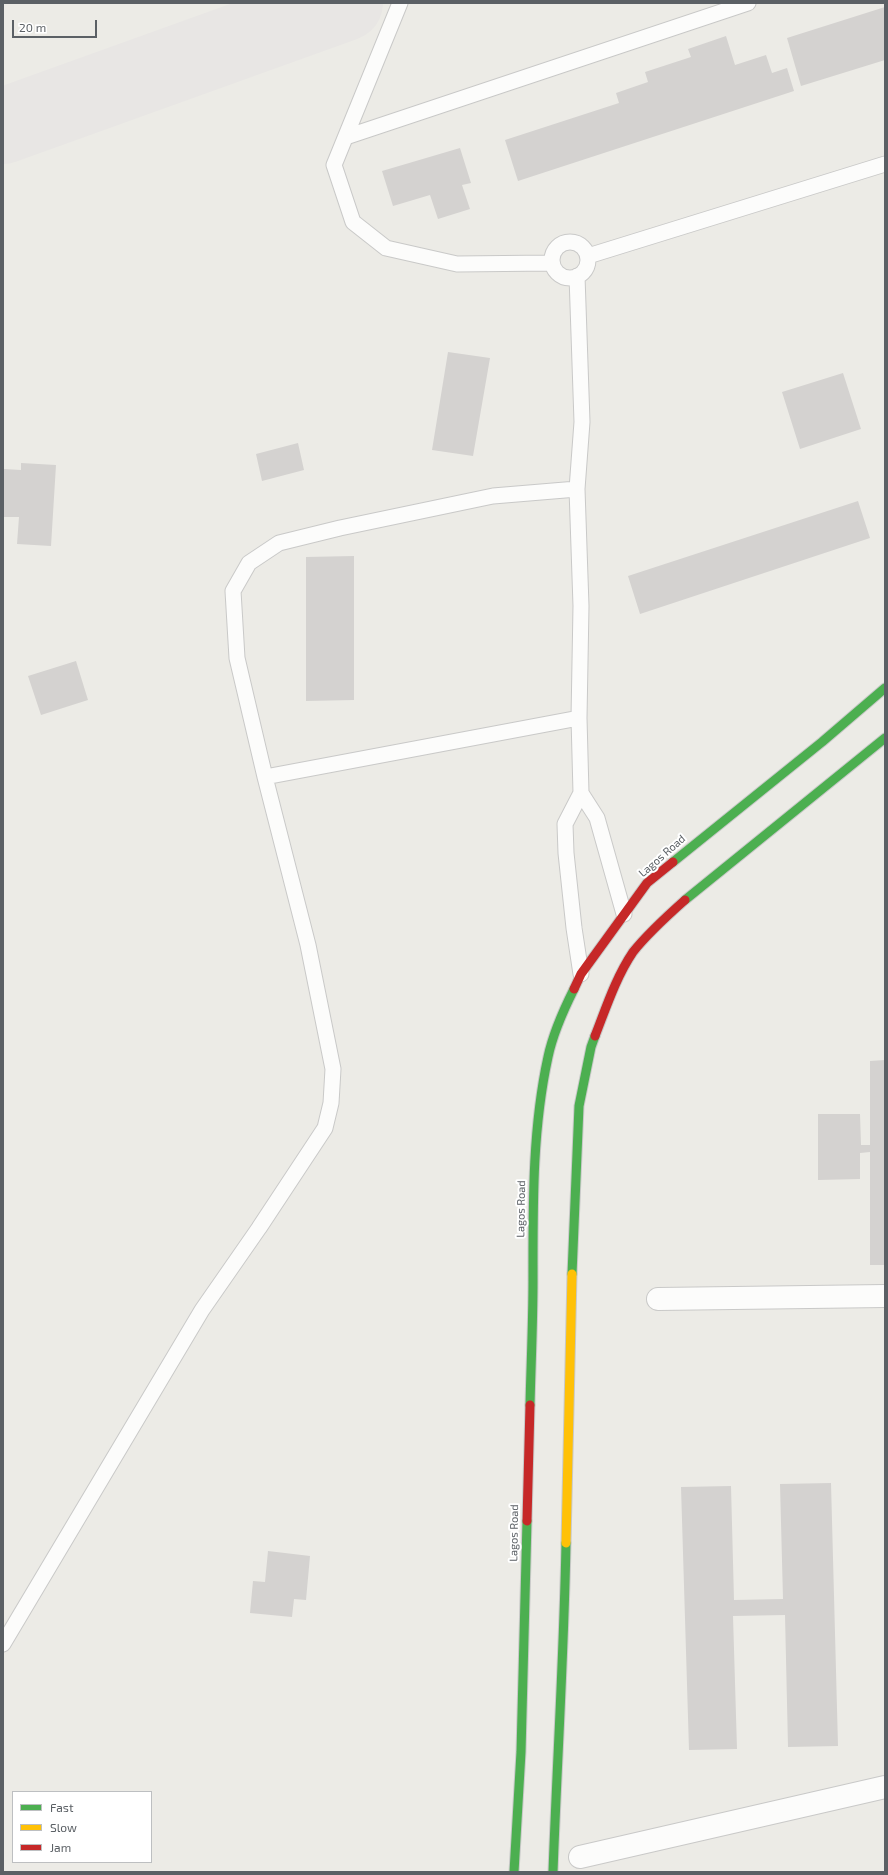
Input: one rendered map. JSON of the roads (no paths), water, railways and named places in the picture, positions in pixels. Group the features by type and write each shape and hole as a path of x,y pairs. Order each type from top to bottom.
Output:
{"main road":[{"name":"Lagos Road","path":"514,1872 521,1737 532,1293 533,1179 539,1116 548,1057 559,1021 581,974 647,882 822,742 885,688"},
{"path":"553,1872 558,1729 564,1630 572,1255 579,1106 591,1047 613,990 633,953 662,920 885,738"}],"street":[{"path":"658,1299 885,1296"},
{"path":"580,1857 885,1787"}],"lane":[{"path":"400,3 334,165 353,222 386,248 457,264 551,263"},
{"path":"346,137 748,3"},
{"path":"588,256 885,164"},
{"path":"570,241 578,243 584,248 588,256 588,264 584,272 569,278 561,276 555,271 551,263 555,248 562,243 570,241"},
{"path":"577,276 582,422 577,489 581,606 578,718 581,793 565,824 566,854 574,928 581,974"},
{"path":"3,1644 202,1310 259,1228 325,1128 331,1103 333,1069 308,945 265,777 237,658 233,591 249,563 279,542 493,496 577,489"},
{"path":"265,777 578,718"},
{"path":"581,793 597,818 624,914"}]}
